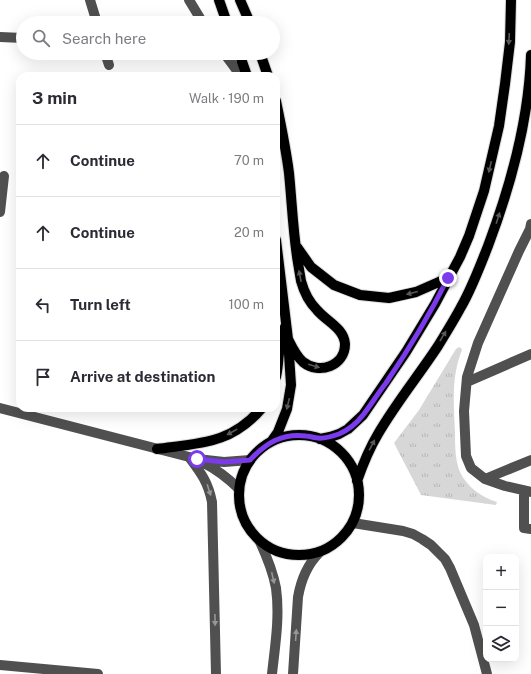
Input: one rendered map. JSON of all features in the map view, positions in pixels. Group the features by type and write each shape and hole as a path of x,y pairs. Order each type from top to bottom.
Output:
{"main road":[{"path":"219,0 225,16"},
{"path":"240,0 247,16"},
{"path":"320,439 339,434 348,429 363,415 406,352 435,304 460,257 469,236 484,191 499,126 506,84 510,42 511,0"},
{"path":"357,481 363,464 378,434 462,306 481,264 497,222 511,178 529,88 531,55"},
{"path":"242,60 246,72"},
{"path":"262,60 267,72"},
{"path":"280,119 289,172 295,244 301,281 316,310 339,329 345,343 342,357 337,363 331,367 316,368 304,363 299,358 288,339"},
{"path":"295,244 311,267 334,285 360,295 389,298 416,292 448,278"},
{"path":"271,442 283,421 290,398 291,385 288,339 280,274"},
{"path":"280,341 286,325"},
{"path":"157,449 198,444 218,439 236,431 258,412"},
{"path":"295,435 308,436 320,439 333,445 344,455 352,467 357,481 359,495 358,509 353,522 344,535 332,546 319,553 303,556 288,555 273,550 260,542 250,531 243,518 239,504 239,489 243,474 250,460 271,442 283,437 295,435"}],"street":[{"path":"90,0 95,16"},
{"path":"189,0 199,16"},
{"path":"0,37 16,38"},
{"path":"107,60 109,65"},
{"path":"229,60 238,72"},
{"path":"0,212 4,176"},
{"path":"531,224 527,242 478,343 467,378 464,411 466,456 471,468 485,479 528,492 524,528 531,529"},
{"path":"467,382 531,354"},
{"path":"0,408 193,458 224,462 250,460"},
{"path":"193,458 220,472 239,489"},
{"path":"193,458 205,480 212,502 216,674"},
{"path":"485,479 531,460"},
{"path":"353,522 408,533 422,539 445,559 474,625 487,674"},
{"path":"260,542 273,575 277,601 277,627 272,674"},
{"path":"293,674 300,587 307,568 319,553"},
{"path":"0,665 98,674"}],"green space":[{"path":"459,347 462,350 456,370 454,390 455,447 457,463 466,482 475,491 497,502 496,505 421,495 394,443 419,410 456,349"}],"route":[{"path":"197,459 224,462 250,460 271,442 283,437 295,435 320,439 339,434 348,429 363,415 389,378 435,304 448,278"}]}
